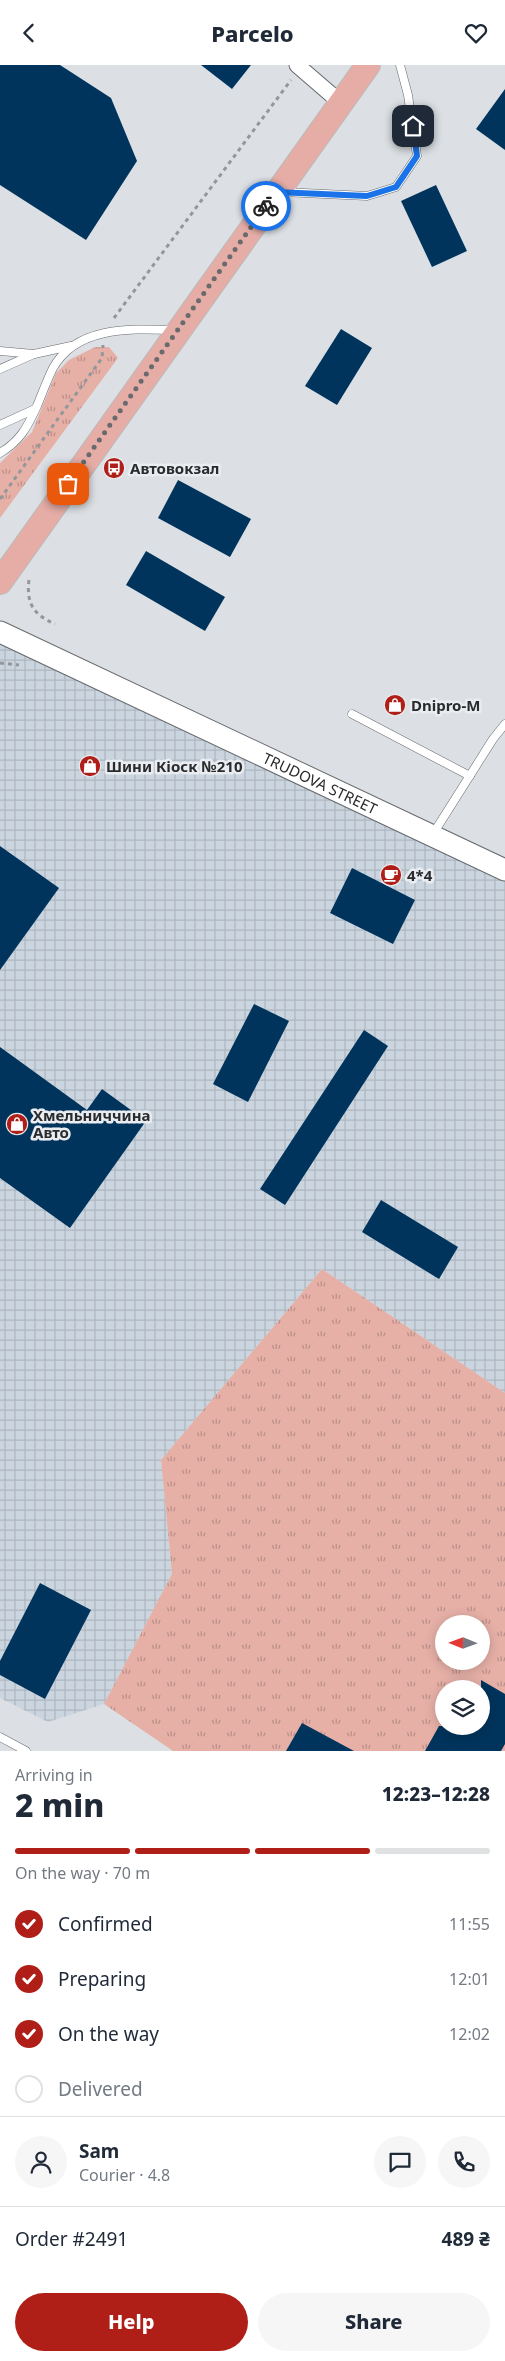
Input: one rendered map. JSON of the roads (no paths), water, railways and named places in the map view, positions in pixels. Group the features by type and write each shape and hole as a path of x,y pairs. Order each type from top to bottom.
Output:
{"main road":[{"path":"0,582 368,65"},
{"name":"TRUDOVA STREET","path":"0,632 505,870"}],"street":[{"path":"298,67 341,103"}],"lane":[{"path":"276,192 367,196 396,187 417,156 408,95 400,65"},
{"path":"0,369 34,354 71,346 104,332 134,329 178,331"},
{"path":"0,453 19,440 36,409 54,366 71,346"},
{"path":"0,351 34,354"},
{"path":"0,425 36,409"},
{"path":"352,714 470,776"},
{"path":"432,836 492,739 505,724"},
{"path":"0,1737 26,1751"}],"place":[{"name":"Автовокзал","path":"114,468"},
{"name":"Dnipro-M","path":"395,705"},
{"name":"Шини Кіоск №210","path":"90,766"},
{"name":"4*4","path":"391,875"},
{"name":"Хмельниччина Авто","path":"17,1124"}]}
